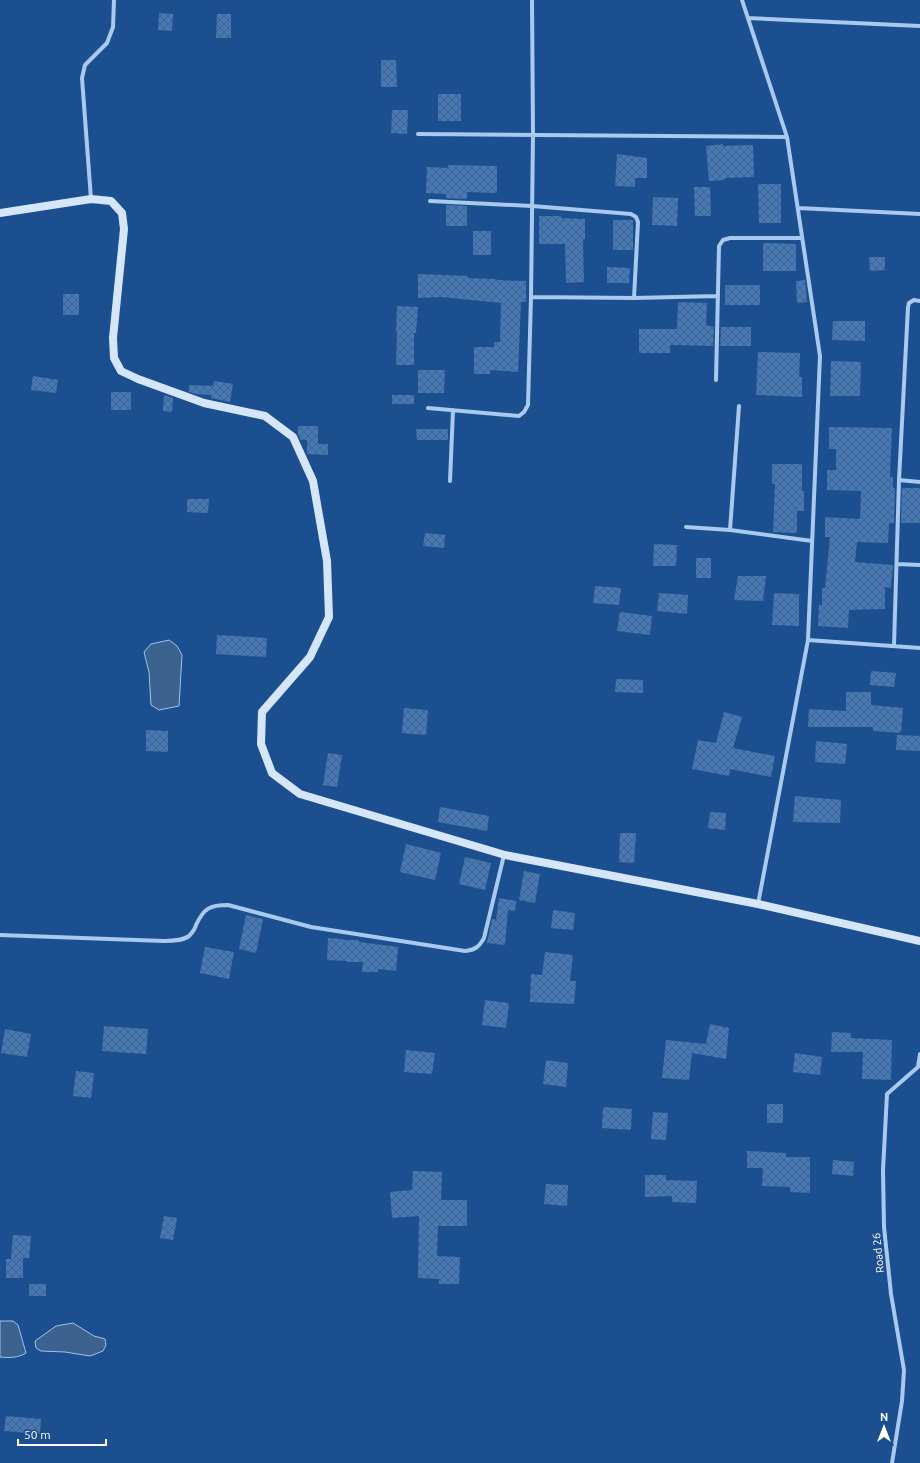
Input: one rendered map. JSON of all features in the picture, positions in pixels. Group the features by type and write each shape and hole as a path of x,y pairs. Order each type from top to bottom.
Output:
{"main road":[{"path":"0,213 91,199 111,201 122,213 124,229 113,338 114,358 121,371 138,379 204,403 265,416 293,437 313,481 327,561 329,617 310,658 262,712 261,744 272,773 300,794 505,854 758,904 920,941"}],"street":[{"path":"91,199 82,78 85,65 107,43 113,27 114,0"},
{"path":"428,408 519,416 524,412 528,405 533,134 532,0"},
{"path":"742,0 787,137 820,356 808,640 758,904"},
{"path":"748,18 920,26"},
{"path":"418,134 787,137"},
{"path":"430,201 532,206 631,214 636,216 638,222 634,298"},
{"path":"798,208 920,214"},
{"path":"716,380 719,246 723,240 730,238 802,238"},
{"path":"531,297 634,298 718,296"},
{"path":"894,646 899,480 908,307 909,303 914,300 920,301"},
{"path":"730,530 739,406"},
{"path":"450,480 453,410"},
{"path":"899,480 920,482"},
{"path":"686,527 730,530 812,541"},
{"path":"897,564 920,565"},
{"path":"808,640 920,648"},
{"path":"0,935 178,941 189,936 194,930 200,916 208,908 217,905 228,905 311,927 465,951 474,950 480,946 484,938 505,854"},
{"name":"Road 26","path":"892,1463 902,1401 904,1370 891,1294 884,1227 883,1170 887,1094 918,1067 920,1054"}],"water":[{"path":"169,640 177,646 182,655 179,706 159,710 151,705 149,672 144,652 151,644"},
{"path":"0,1321 13,1321 18,1325 26,1353 20,1356 7,1358 0,1357"},
{"path":"73,1323 94,1336 105,1339 106,1345 103,1351 90,1356 65,1352 41,1351 36,1348 35,1341 56,1326"}],"building":[{"path":"159,13 173,14 172,31 158,30"},
{"path":"217,14 231,14 231,38 216,38"},
{"path":"381,60 396,60 397,87 381,87"},
{"path":"438,94 461,94 461,121 438,121"},
{"path":"392,110 408,110 407,134 391,133"},
{"path":"723,144 723,146 753,145 754,177 725,178 725,180 709,181 706,146"},
{"path":"617,154 647,158 647,178 635,178 635,187 615,186"},
{"path":"448,165 497,166 497,193 467,192 467,199 446,198 446,194 426,193 427,167 448,168"},
{"path":"758,184 781,184 781,223 759,223"},
{"path":"694,187 710,187 711,216 695,216"},
{"path":"653,197 678,198 677,226 652,225"},
{"path":"446,205 467,206 467,226 446,226"},
{"path":"539,216 561,216 561,218 585,219 585,239 583,239 584,282 566,283 565,244 539,244"},
{"path":"613,220 633,220 633,250 613,250"},
{"path":"473,231 491,231 491,255 473,255"},
{"path":"763,243 796,244 796,271 763,271"},
{"path":"869,257 885,257 885,270 870,271"},
{"path":"607,267 630,268 629,283 607,283"},
{"path":"418,274 468,276 468,278 526,281 526,302 521,302 518,372 490,370 490,374 474,374 474,347 494,347 494,342 500,342 501,303 442,297 418,298"},
{"path":"805,280 807,302 797,303 796,281"},
{"path":"725,285 760,285 760,305 725,305"},
{"path":"63,294 79,294 79,315 63,315"},
{"path":"678,302 707,303 706,325 714,327 713,346 670,345 670,353 639,353 639,329 677,329"},
{"path":"397,306 418,307 416,333 414,333 414,365 396,365"},
{"path":"833,321 865,321 865,341 832,340"},
{"path":"721,327 751,327 751,346 720,346"},
{"path":"758,352 800,353 799,377 802,377 802,397 756,395"},
{"path":"831,361 861,362 860,396 830,396"},
{"path":"418,370 445,370 444,393 418,393"},
{"path":"33,376 58,380 56,393 31,390"},
{"path":"214,381 233,384 230,402 211,398 211,395 189,392 189,385 213,386"},
{"path":"111,392 131,392 131,410 111,410"},
{"path":"164,395 173,398 172,412 163,411"},
{"path":"392,395 414,395 414,404 392,404"},
{"path":"298,426 318,426 318,444 328,444 328,455 307,454 307,440 301,440 298,435"},
{"path":"829,427 892,428 890,477 893,477 893,488 895,488 894,523 889,523 888,543 857,542 855,562 893,565 891,588 885,587 885,609 849,610 848,628 818,626 819,605 822,605 822,588 825,588 830,537 825,537 825,517 860,519 861,491 827,490 827,470 836,470 836,449 829,449"},
{"path":"416,429 448,429 448,440 417,440"},
{"path":"772,464 802,464 804,511 797,511 797,533 773,532 775,484 772,484"},
{"path":"902,488 920,488 920,523 901,523"},
{"path":"187,499 209,499 208,513 187,512"},
{"path":"425,533 445,535 444,548 423,546"},
{"path":"654,544 677,545 676,566 653,566"},
{"path":"696,558 711,558 711,578 696,578"},
{"path":"738,576 766,576 763,601 734,600"},
{"path":"595,586 621,588 619,605 593,603"},
{"path":"659,593 688,595 687,614 657,611"},
{"path":"774,593 799,594 799,626 772,625"},
{"path":"620,612 652,616 650,635 617,631"},
{"path":"217,635 267,638 266,657 216,654"},
{"path":"871,671 896,673 894,687 870,685"},
{"path":"616,679 643,680 643,693 615,692"},
{"path":"846,692 871,692 871,705 903,708 901,733 873,731 873,727 808,727 809,709 846,711"},
{"path":"404,708 428,710 426,735 402,733"},
{"path":"724,712 742,717 733,748 775,756 771,777 730,769 729,776 692,769 698,740 716,743"},
{"path":"146,730 168,731 168,752 146,751"},
{"path":"897,735 920,736 920,751 896,750"},
{"path":"816,741 847,744 845,764 815,762"},
{"path":"328,753 342,755 337,787 323,785"},
{"path":"795,796 841,800 840,823 793,822"},
{"path":"440,807 489,816 487,831 438,822"},
{"path":"710,812 726,813 725,830 708,828"},
{"path":"620,833 636,833 634,863 619,862"},
{"path":"406,844 441,853 435,880 400,872"},
{"path":"465,857 491,863 485,890 459,884"},
{"path":"524,871 540,874 535,903 519,900"},
{"path":"499,898 516,901 515,911 508,910 505,945 487,943 492,919 496,920"},
{"path":"553,910 575,913 573,930 551,928"},
{"path":"246,915 263,919 256,953 239,949"},
{"path":"328,938 359,940 359,942 398,947 396,971 378,969 378,972 362,972 363,962 327,960"},
{"path":"205,947 234,952 229,979 200,973"},
{"path":"545,952 573,955 570,981 576,981 574,1004 530,1002 531,974 542,975"},
{"path":"485,1000 509,1003 506,1028 482,1025"},
{"path":"710,1024 729,1028 726,1059 692,1053 689,1080 662,1078 666,1040 706,1044"},
{"path":"104,1026 148,1029 146,1054 102,1051"},
{"path":"5,1029 31,1034 27,1057 1,1053"},
{"path":"832,1032 851,1033 851,1038 892,1040 891,1080 862,1079 863,1052 831,1052"},
{"path":"406,1050 435,1053 432,1074 404,1072"},
{"path":"795,1053 822,1057 820,1075 793,1072"},
{"path":"546,1060 568,1063 566,1087 543,1084"},
{"path":"76,1071 94,1073 91,1098 73,1096"},
{"path":"767,1104 783,1104 783,1123 767,1123"},
{"path":"603,1107 632,1109 631,1130 602,1128"},
{"path":"653,1112 668,1113 666,1140 651,1139"},
{"path":"747,1151 786,1153 786,1157 810,1157 810,1193 790,1192 790,1187 762,1186 763,1168 747,1168"},
{"path":"833,1160 854,1162 853,1176 832,1174"},
{"path":"413,1171 442,1172 441,1200 467,1200 467,1226 438,1226 437,1256 460,1257 459,1284 439,1284 439,1279 418,1278 419,1216 392,1218 390,1192 412,1190"},
{"path":"645,1175 666,1175 666,1180 697,1181 696,1203 672,1202 672,1196 645,1197"},
{"path":"546,1184 568,1185 567,1206 544,1204"},
{"path":"164,1216 177,1218 173,1240 160,1238"},
{"path":"13,1235 31,1236 29,1258 23,1258 23,1278 6,1278 6,1259 11,1259"},
{"path":"29,1284 46,1284 46,1296 29,1296"},
{"path":"6,1416 41,1419 40,1434 4,1431"}]}
